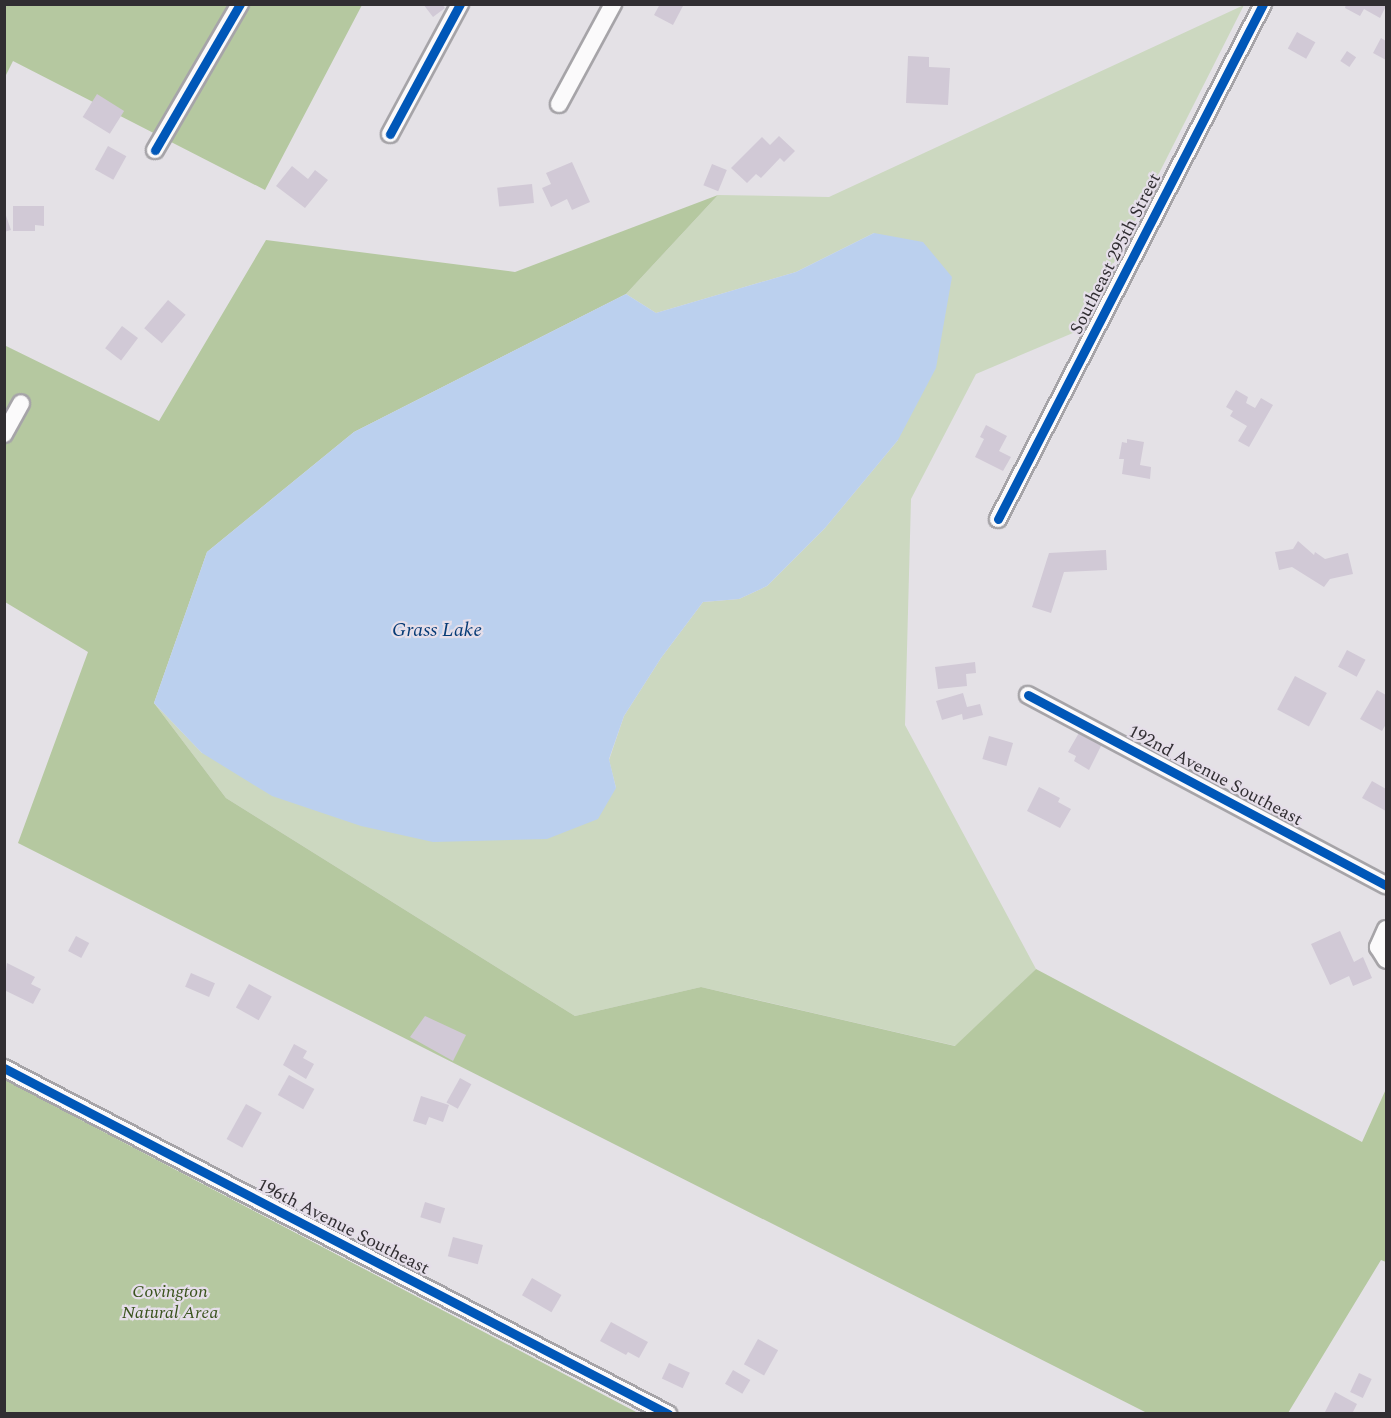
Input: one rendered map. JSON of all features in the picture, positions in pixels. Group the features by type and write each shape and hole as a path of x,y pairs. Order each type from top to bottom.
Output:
{"street":[{"path":"155,150 240,4"},
{"path":"390,134 460,4"},
{"path":"559,104 613,4"},
{"name":"Southeast 295th Street","path":"998,519 1263,4"},
{"path":"4,434 21,403"},
{"name":"192nd Avenue Southeast","path":"1028,695 1386,885"},
{"path":"1386,929 1378,947 1386,960"},
{"name":"196th Avenue Southeast","path":"4,1068 668,1413"}],"green space":[{"path":"5,5 362,5 265,190 13,61 5,77"},
{"path":"1244,5 1080,330 976,374 911,499 905,725 1036,969 956,1046 701,987 575,1016 226,798 154,703 202,753 616,788 609,760 624,716 661,658 703,602 739,599 767,586 825,528 898,440 874,233 796,272 656,313 626,294 718,195 829,197"},
{"path":"718,195 626,294 354,432 207,552 154,703 226,798 575,1016 701,987 955,1046 1036,969 1362,1142 1386,1089 1386,1262 1381,1260 1288,1413 1147,1413 18,843 88,652 5,602 4,345 159,421 266,240 515,272"},
{"name":"Covington Natural Area","path":"5,1080 638,1413 5,1413"}],"water":[{"name":"Grass Lake","path":"874,233 923,242 952,277 936,368 898,440 825,528 767,586 739,599 703,602 661,658 624,716 609,759 616,788 598,819 547,839 433,842 361,826 272,796 202,753 154,703 207,552 354,432 626,294 656,313 796,272"}],"building":[{"path":"423,4 442,4 445,8 433,17"},
{"path":"660,4 684,4 673,25 654,15"},
{"path":"1346,4 1386,4 1386,6 1380,18 1364,9 1360,16 1345,8"},
{"path":"1297,32 1315,42 1306,59 1288,49"},
{"path":"1381,38 1386,41 1386,60 1373,53"},
{"path":"1347,51 1356,57 1349,67 1340,61"},
{"path":"908,56 929,57 929,67 950,68 948,105 906,103"},
{"path":"97,94 124,111 110,134 83,117"},
{"path":"779,136 795,151 784,162 780,158 761,178 756,174 747,183 731,168 762,137 770,145"},
{"path":"108,146 126,156 113,180 95,170"},
{"path":"572,162 590,202 572,210 567,199 551,207 542,188 551,184 546,173"},
{"path":"712,164 727,170 718,191 703,185"},
{"path":"292,166 308,179 315,170 328,180 305,208 276,186"},
{"path":"532,184 534,203 499,207 497,188"},
{"path":"13,206 44,206 44,226 35,225 35,231 13,231"},
{"path":"4,210 11,230 4,232"},
{"path":"168,300 186,315 162,343 144,328"},
{"path":"122,326 138,338 121,360 105,348"},
{"path":"1236,390 1248,397 1246,403 1255,408 1261,398 1273,405 1249,447 1238,441 1247,426 1230,416 1233,411 1226,407"},
{"path":"986,425 1007,436 999,451 1011,457 1003,471 975,457 984,439 980,437"},
{"path":"1127,439 1144,442 1140,465 1151,467 1150,479 1122,474 1124,459 1119,459 1122,442 1127,443"},
{"path":"1298,541 1314,555 1315,552 1325,559 1348,553 1353,574 1330,579 1324,587 1292,567 1279,570 1275,552 1293,549"},
{"path":"1106,550 1107,570 1064,572 1051,613 1032,607 1049,553"},
{"path":"1347,650 1366,660 1357,677 1338,667"},
{"path":"975,662 976,673 966,674 967,686 938,689 935,667"},
{"path":"1295,676 1327,693 1309,726 1277,710"},
{"path":"1377,690 1386,695 1386,724 1382,731 1360,719"},
{"path":"963,693 967,707 980,704 983,715 963,720 962,714 942,720 936,701"},
{"path":"1080,731 1102,744 1089,770 1074,761 1076,756 1068,752"},
{"path":"989,736 1013,743 1006,766 982,759"},
{"path":"1372,781 1386,789 1386,811 1362,798"},
{"path":"1039,787 1060,798 1058,802 1071,809 1060,828 1027,811"},
{"path":"1340,931 1354,962 1363,957 1372,978 1353,986 1349,976 1330,985 1311,944"},
{"path":"76,936 89,943 81,958 68,951"},
{"path":"7,963 35,977 31,984 41,989 33,1004 4,990"},
{"path":"191,973 215,983 209,997 185,987"},
{"path":"249,984 272,997 259,1020 236,1008"},
{"path":"425,1016 466,1035 453,1061 410,1037"},
{"path":"294,1044 307,1051 303,1058 314,1064 306,1079 283,1065"},
{"path":"289,1075 314,1089 303,1109 278,1095"},
{"path":"460,1078 471,1084 458,1109 446,1102"},
{"path":"421,1096 449,1105 443,1122 429,1117 426,1125 413,1121"},
{"path":"246,1104 262,1113 242,1148 227,1139"},
{"path":"425,1202 445,1208 440,1223 420,1217"},
{"path":"453,1237 483,1245 478,1264 448,1256"},
{"path":"532,1278 561,1295 551,1312 522,1295"},
{"path":"611,1322 648,1342 639,1358 628,1352 626,1355 600,1341"},
{"path":"758,1339 778,1350 764,1376 744,1364"},
{"path":"669,1363 690,1373 683,1388 662,1378"},
{"path":"733,1370 750,1380 742,1394 725,1384"},
{"path":"1359,1373 1372,1379 1363,1398 1350,1392"},
{"path":"1335,1392 1357,1404 1352,1414 1324,1414"}],"cycle path":[{"path":"155,150 240,4"},
{"path":"390,134 460,4"},
{"path":"998,519 1263,4"},
{"path":"1028,695 1386,885"},
{"path":"4,1068 668,1414"}]}
